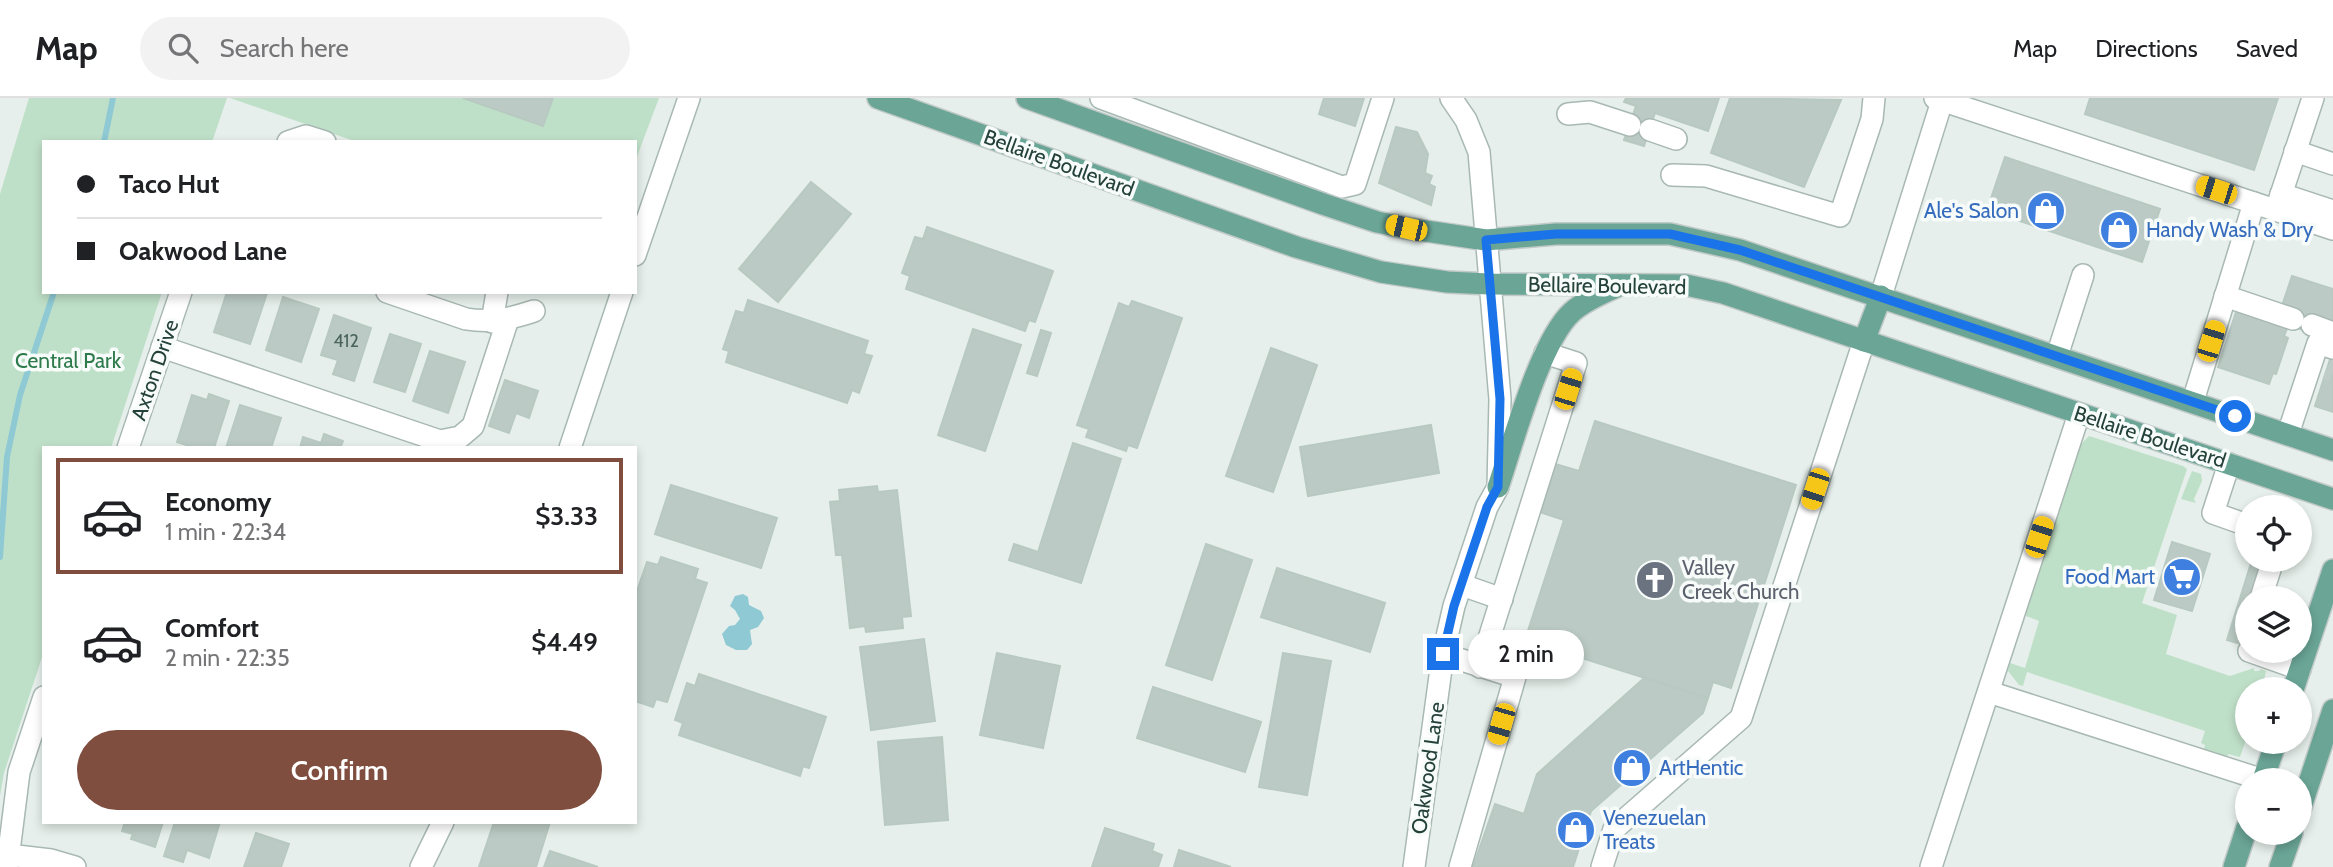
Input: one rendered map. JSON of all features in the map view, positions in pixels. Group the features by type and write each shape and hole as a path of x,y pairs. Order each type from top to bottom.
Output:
{"main road":[{"name":"Bellaire Boulevard","path":"878,98 1296,247 1357,266 1413,278 1489,284 1686,285 1723,293 2333,499"},
{"path":"1027,98 1354,215 1406,228 1486,240 1556,234 1670,234 1740,250 2333,450"},
{"path":"1498,487 1545,353 1558,328 1570,313 1582,304 1624,283"},
{"path":"1864,341 1881,296"},
{"path":"2298,677 2333,570"},
{"path":"2312,786 2325,759 2332,715"},
{"path":"2234,867 2241,845"},
{"path":"2285,866 2289,845"}],"street":[{"path":"637,249 690,98"},
{"path":"1101,98 1342,187 1355,184 1383,98"},
{"name":"Oakwood Lane","path":"1414,867 1443,654 1454,606 1487,507 1498,487 1500,399 1479,152 1466,120 1451,98"},
{"path":"1672,175 1706,176 1840,216 1872,119 1874,98"},
{"path":"2278,202 2313,98"},
{"path":"1881,296 1939,99 2254,203 2278,202 2333,211"},
{"path":"1568,114 1590,112 1676,139"},
{"path":"294,140 306,136 319,140"},
{"path":"2295,151 2333,164"},
{"path":"2278,202 2333,229"},
{"path":"2193,401 2254,203"},
{"path":"2057,356 2083,275"},
{"name":"Axton Drive","path":"129,446 180,294"},
{"path":"393,294 466,319 500,320 534,312"},
{"path":"162,347 440,441 460,437 473,426 500,320 498,294"},
{"path":"571,446 621,294"},
{"path":"2225,296 2333,333"},
{"path":"1602,867 1614,829 1741,718 1864,341"},
{"path":"2288,434 2319,367 2318,343 2333,348"},
{"path":"1480,667 1576,363 1545,353"},
{"path":"1931,867 2079,414"},
{"path":"2229,464 2213,513 2235,521"},
{"path":"1462,585 1502,599"},
{"path":"1443,654 1515,677 1460,867"},
{"path":"2270,663 2294,677"},
{"path":"1989,692 2235,771"},
{"path":"42,707 19,772 7,861 51,860 75,867"},
{"path":"422,867 442,824"}],"green space":[{"name":"Central Park","path":"29,98 227,98 213,140 42,140 42,294 161,294 112,446 42,446 42,657 4,773 0,796 0,194"},
{"path":"230,98 659,98 637,157 637,140 351,140"},
{"path":"2089,436 2187,469 2142,603 2177,615 2166,654 2230,676 2254,668 2254,671 2266,671 2265,677 2235,677 2235,754 2241,754 2240,757 2228,754 2227,758 2204,749 2205,745 2201,743 2205,731 2027,672 2023,686 2019,685 2008,671 2010,663 2025,668 2039,621 2026,616 2027,608 2080,445"},
{"path":"2192,471 2201,474 2202,481 2194,499 2196,503 2181,499"}],"water":[{"path":"743,594 748,597 749,605 761,611 764,618 758,627 750,630 752,644 747,650 736,650 726,645 722,634 740,619 730,606 735,596"}],"building":[{"path":"463,98 553,98 543,126"},
{"path":"1324,98 1364,98 1355,126 1319,114"},
{"path":"1626,98 1719,98 1708,131 1655,113 1644,146 1624,140 1636,106 1624,102"},
{"path":"1730,98 1841,100 1804,187 1711,153"},
{"path":"2090,98 2278,98 2254,170 2085,114"},
{"path":"1396,127 1417,132 1428,154 1425,173 1432,176 1429,184 1435,187 1431,205 1379,183"},
{"path":"2005,157 2160,209 2142,262 1987,210"},
{"path":"811,182 851,214 778,302 739,269"},
{"path":"927,227 1053,271 1035,322 1029,320 1025,331 906,289 910,276 902,273 915,237 923,239"},
{"path":"2292,276 2333,289 2333,326 2309,332 2291,326 2281,309"},
{"path":"226,294 267,294 250,344 214,332"},
{"path":"283,297 319,309 301,362 266,350"},
{"path":"748,300 868,341 864,354 872,356 859,393 852,390 847,403 726,362 729,351 723,349 736,311 744,313"},
{"path":"1132,301 1182,318 1137,448 1128,445 1126,451 1086,437 1089,429 1077,425 1119,303 1129,307"},
{"path":"2237,309 2288,326 2284,336 2288,338 2276,374 2273,373 2269,384 2218,367"},
{"path":"334,315 371,328 354,381 333,374 338,360 321,355"},
{"path":"973,329 1021,345 985,451 938,435"},
{"path":"1041,330 1051,333 1037,376 1027,373"},
{"path":"390,334 421,344 405,392 374,382"},
{"path":"1271,348 1317,365 1273,492 1226,476"},
{"path":"2333,350 2333,412 2315,406"},
{"path":"430,351 465,362 448,413 413,401"},
{"path":"505,380 538,391 529,418 516,413 509,433 489,426"},
{"path":"209,394 229,401 215,446 190,446 177,442 192,395 207,400"},
{"path":"240,405 281,418 272,446 227,446"},
{"name":"Valley Creek Church","path":"1595,421 1796,485 1731,688 1713,682 1708,698 1525,640 1564,520 1537,511 1552,463 1579,471"},
{"path":"1431,425 1439,473 1308,496 1300,447"},
{"path":"324,434 343,441 341,446 301,446 303,437 321,443"},
{"path":"1073,443 1121,459 1081,583 1009,560 1014,544 1038,552"},
{"path":"671,485 777,518 761,568 655,534"},
{"path":"877,486 878,492 897,490 911,616 902,617 903,628 866,632 865,626 850,628 842,555 836,555 830,502 840,501 839,490"},
{"name":"Food Mart","path":"2172,542 2210,554 2192,611 2154,600"},
{"path":"1206,544 1252,560 1212,680 1166,665"},
{"path":"661,557 698,569 695,579 707,583 667,702 656,699 653,707 637,702 637,591 647,562 658,565"},
{"path":"1277,568 1385,603 1370,652 1261,617"},
{"path":"2248,572 2264,572 2259,586 2244,586"},
{"path":"2235,614 2235,642 2227,640"},
{"path":"924,639 935,721 871,730 860,647"},
{"path":"997,653 1060,666 1043,748 980,735"},
{"path":"1283,653 1331,661 1307,795 1259,787"},
{"path":"699,674 826,717 809,768 803,766 800,776 679,735 683,723 675,720 687,683 695,686"},
{"path":"1644,678 1708,698 1703,713 1591,811 1573,867 1473,867 1495,804 1524,814 1537,774"},
{"path":"1153,687 1261,722 1245,772 1137,738"},
{"path":"942,737 948,820 885,825 878,742"},
{"path":"124,824 162,824 155,847 131,839 133,834 122,831"},
{"path":"174,824 219,824 209,858 187,850 183,862 164,856"},
{"path":"493,824 549,824 536,867 479,867"},
{"path":"1105,828 1154,844 1152,851 1162,855 1158,867 1092,867"},
{"path":"256,833 289,844 281,867 244,867"},
{"path":"1179,850 1231,867 1174,867"},
{"path":"550,851 598,867 544,867"}],"waterway":[{"path":"104,140 113,98"},
{"path":"0,557 7,457 20,395 53,294"}],"tunnel":[{"path":"2327,369 2333,372"}],"place":[{"name":"Ale's Salon","path":"2046,211"},
{"name":"Handy Wash & Dry","path":"2119,230"},
{"name":"Food Mart","path":"2182,577"},
{"name":"Valley Creek Church","path":"1655,580"},
{"name":"ArtHentic","path":"1632,768"},
{"name":"Venezuelan Treats","path":"1576,830"}],"route":[{"path":"1443,654 1454,606 1487,507 1498,487 1500,399 1486,240 1556,234 1670,234 1740,250 2235,416"}]}
